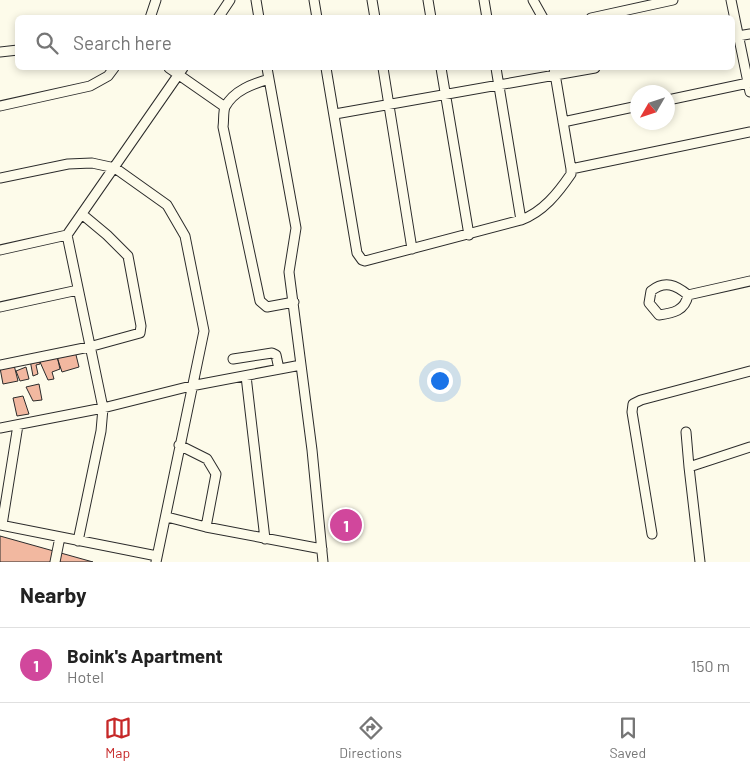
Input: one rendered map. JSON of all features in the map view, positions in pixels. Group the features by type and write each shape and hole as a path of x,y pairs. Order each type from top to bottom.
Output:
{"street":[{"path":"151,15 156,0"},
{"path":"220,15 230,0"},
{"path":"256,0 258,15"},
{"path":"314,0 316,15"},
{"path":"372,0 374,15"},
{"path":"428,0 430,15"},
{"path":"484,0 487,15"},
{"path":"533,0 541,15"},
{"path":"605,15 673,0"},
{"path":"731,0 733,15"},
{"path":"675,99 749,87 736,37 750,34"},
{"path":"0,52 15,50"},
{"path":"0,106 90,86 108,76 112,70"},
{"path":"267,70 296,228 290,263 323,562"},
{"path":"326,70 359,257 365,261 521,220 537,212 552,199 571,174 554,72"},
{"path":"383,70 412,250"},
{"path":"441,70 469,235"},
{"path":"496,70 521,220"},
{"path":"335,114 389,103 500,86 554,72 574,70"},
{"path":"0,250 67,235 83,215 181,71 225,107"},
{"path":"269,79 245,87 225,107 223,127 260,301 267,307 294,302"},
{"path":"563,122 630,108"},
{"path":"571,169 750,132"},
{"path":"0,178 68,164 92,163 115,168 167,205 185,236 204,332 179,444 167,517 156,559 1,525 18,425"},
{"path":"0,365 89,346 140,332 141,326 128,256 108,234 83,215"},
{"path":"67,235 103,408 101,431 78,541"},
{"path":"688,295 750,281"},
{"path":"0,307 78,290"},
{"path":"233,359 272,352 276,355 279,369"},
{"path":"0,428 103,408 191,386 301,365"},
{"path":"652,534 632,412 633,404 640,400 750,371"},
{"path":"246,376 265,539"},
{"path":"686,432 700,562"},
{"path":"179,444 207,459 216,474 206,527"},
{"path":"689,467 750,447"},
{"path":"167,517 206,527 322,549"},
{"path":"55,562 60,537"}],"building":[{"path":"75,351 79,367 62,372 57,357"},
{"path":"57,356 60,369 52,372 54,379 48,380 40,362"},
{"path":"30,360 40,360 40,364 36,365 38,374 33,376"},
{"path":"14,365 18,381 3,384 0,368"},
{"path":"26,367 29,379 20,381 16,371"},
{"path":"39,384 42,400 33,401 26,387"},
{"path":"23,396 29,414 17,416 13,398"},
{"path":"0,536 93,562 0,562"}],"place":[{"name":"Boink's Apartment","path":"346,525"}]}
